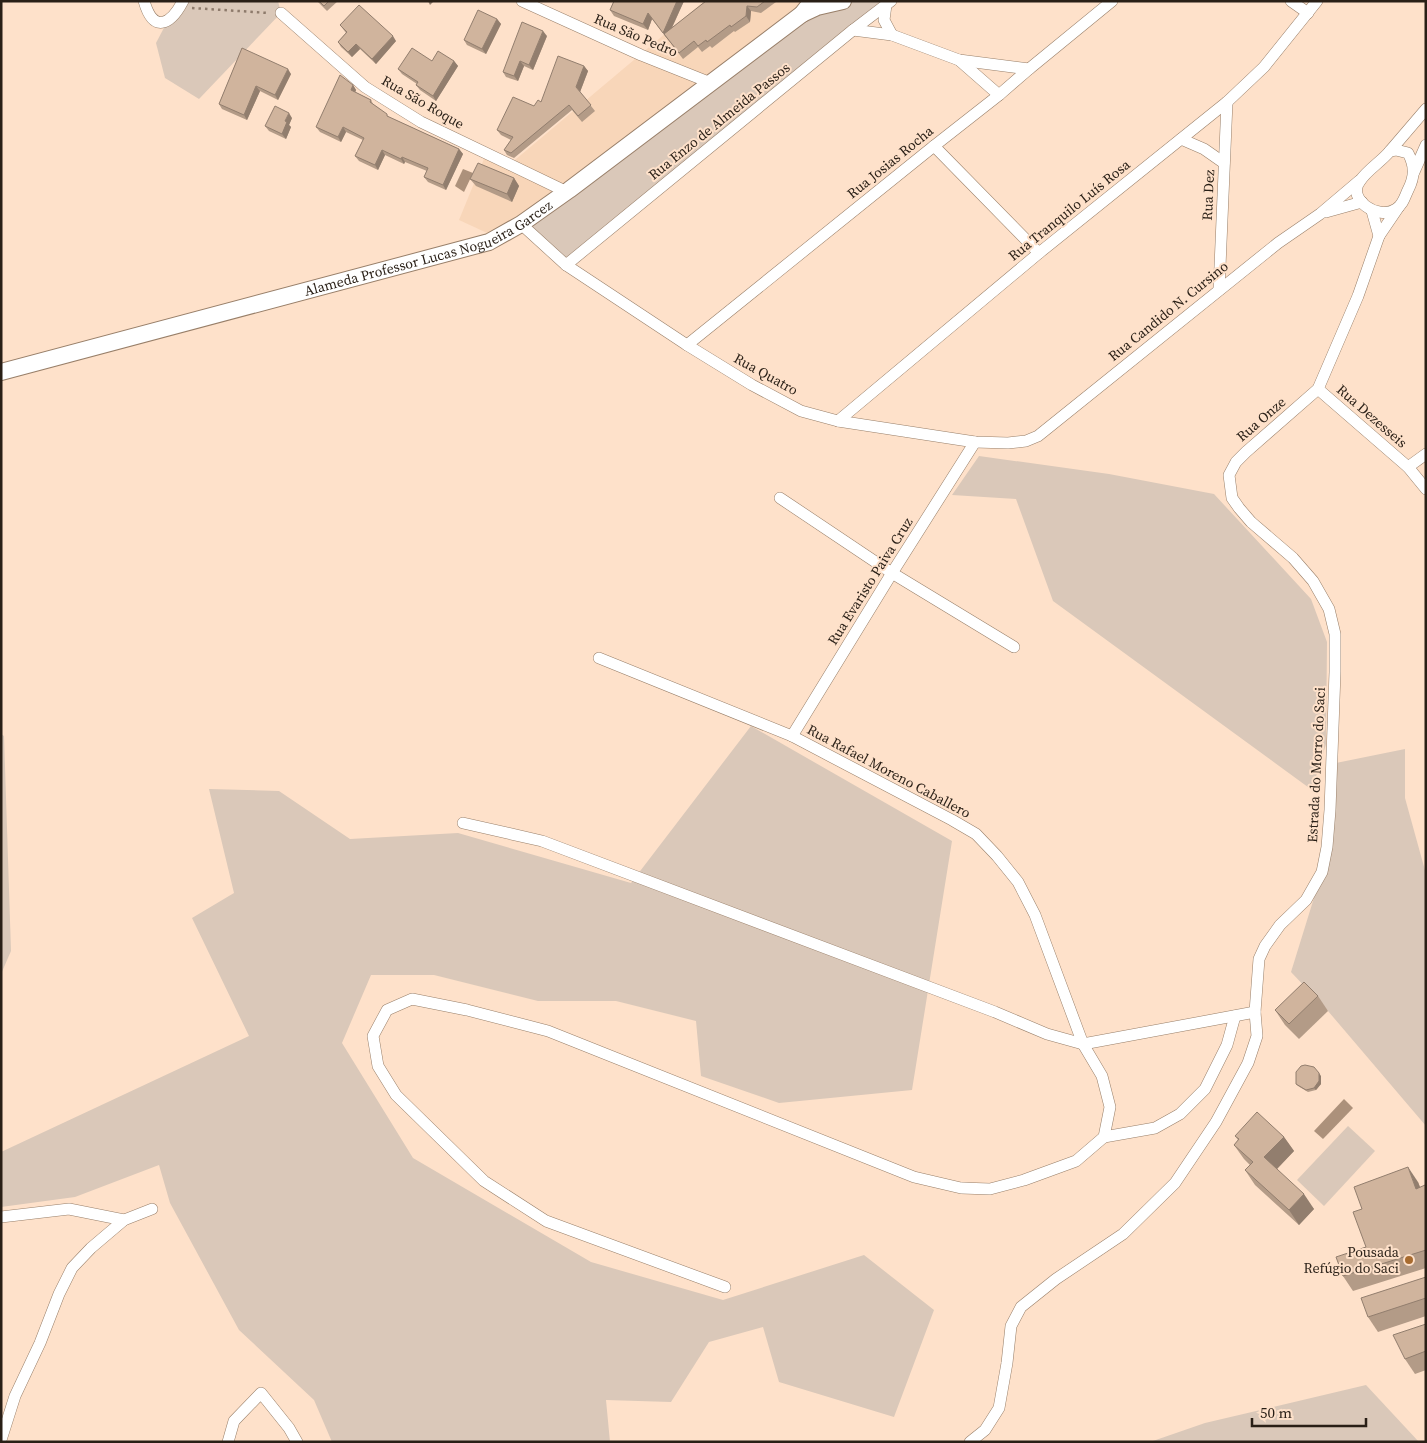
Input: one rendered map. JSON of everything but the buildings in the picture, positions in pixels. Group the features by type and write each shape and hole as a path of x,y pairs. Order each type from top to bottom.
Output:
{"main road":[{"name":"Alameda Professor Lucas Nogueira Garcez","path":"1,372 489,242 520,224 567,192 807,7 817,7 837,2"}],"street":[{"path":"144,1 147,14 153,20 164,22 170,20 181,4"},
{"name":"Rua São Pedro","path":"522,1 641,55 711,82"},
{"name":"Rua Josias Rocha","path":"687,344 999,95 1112,1"},
{"path":"1291,1 1308,12"},
{"name":"Rua Tranquilo Luís Rosa","path":"838,421 1039,253 1227,102 1264,67 1317,1"},
{"path":"888,3 884,20 892,35"},
{"name":"Rua Enzo de Almeida Passos","path":"566,265 888,3"},
{"name":"Rua São Roque","path":"281,13 366,87 421,122 567,192"},
{"path":"853,30 892,35 959,60 1029,69"},
{"path":"959,60 999,95"},
{"name":"Rua Dez","path":"1219,290 1227,102"},
{"path":"1398,208 1390,212 1381,213 1372,210 1362,202 1357,189 1359,181 1390,151 1426,109"},
{"path":"1181,140 1204,148 1224,163"},
{"path":"1318,389 1358,296 1379,236 1404,200 1426,145"},
{"path":"934,146 1039,253"},
{"path":"1390,151 1396,150 1408,153 1414,172"},
{"name":"Rua Candido N. Cursino","path":"1038,436 1278,243 1320,214 1359,181"},
{"name":"Rua Candido N. Cursino","path":"1320,214 1362,202"},
{"path":"1372,210 1379,236"},
{"name":"Rua Quatro","path":"520,224 566,265 752,385 801,410 838,421 975,442 1008,443 1026,441 1038,436"},
{"name":"Rua Dezesseis","path":"1318,389 1408,467 1426,488"},
{"name":"Rua Onze","path":"1229,475 1236,462 1246,452 1318,389"},
{"name":"Rua Evaristo Paiva Cruz","path":"792,736 975,442"},
{"path":"1408,467 1426,454"},
{"name":"Estrada do Morro do Saci","path":"970,1442 985,1430 999,1408 1011,1326 1021,1307 1056,1279 1123,1234 1175,1183 1216,1122 1248,1063 1257,1036 1256,1012 1259,958 1280,925 1306,900 1322,872 1327,847 1330,810 1335,672 1334,634 1329,609 1313,582 1293,558 1251,522 1239,508 1232,498 1229,475"},
{"path":"780,498 892,573 1014,648"},
{"name":"Rua Rafael Moreno Caballero","path":"599,658 792,736 976,834 1018,882 1035,914 1083,1044 1102,1076 1110,1107 1104,1137"},
{"path":"462,823 542,841 996,1012 1047,1034 1083,1044 1256,1012"},
{"path":"725,1286 546,1220 484,1181 396,1095 378,1066 373,1036 387,1010 412,999 468,1010 548,1031 914,1177 961,1188 990,1189 1024,1180 1076,1161 1104,1137 1155,1128 1180,1114 1205,1089 1227,1044 1235,1016"},
{"path":"1,1216 69,1209 124,1220"},
{"path":"1,1440 15,1396 72,1268 91,1248 124,1220 152,1209"},
{"path":"228,1442 234,1421 261,1393 290,1428 297,1442"}],"path":[{"path":"181,4 281,13"}],"shaded area":[{"path":"178,1 278,1 281,13 199,99 165,78 156,43"},
{"path":"704,1 811,1 498,238 459,220 486,154 509,165"},
{"path":"843,1 889,1 565,259 525,225 817,7"},
{"path":"463,169 473,173 464,192 455,186"},
{"path":"979,456 1109,474 1214,494 1311,599 1327,642 1326,744 1312,790 1053,601 1016,499 952,495"},
{"path":"751,726 952,841 912,1090 779,1103 701,1076 696,1021 616,1001 538,1001 434,975 371,975 342,1043 413,1158 591,1262 723,1300 864,1255 934,1310 894,1417 779,1382 763,1327 709,1342 671,1402 606,1400 610,1442 332,1442 314,1400 239,1330 170,1203 159,1165 75,1197 1,1207 1,1152 249,1036 192,918 234,893 209,789 279,791 350,839 458,833 631,883"},
{"path":"1,734 4,736 11,951 1,974"},
{"path":"1405,749 1405,798 1426,874 1426,1126 1328,1011 1291,972 1322,872 1331,764"},
{"path":"1344,1099 1353,1108 1323,1139 1314,1131"},
{"path":"1348,1126 1375,1151 1324,1206 1297,1180"},
{"path":"1366,1385 1419,1442 1150,1442 1205,1423"}],"place":[{"name":"Pousada Refúgio do Saci","path":"1409,1260"}]}
